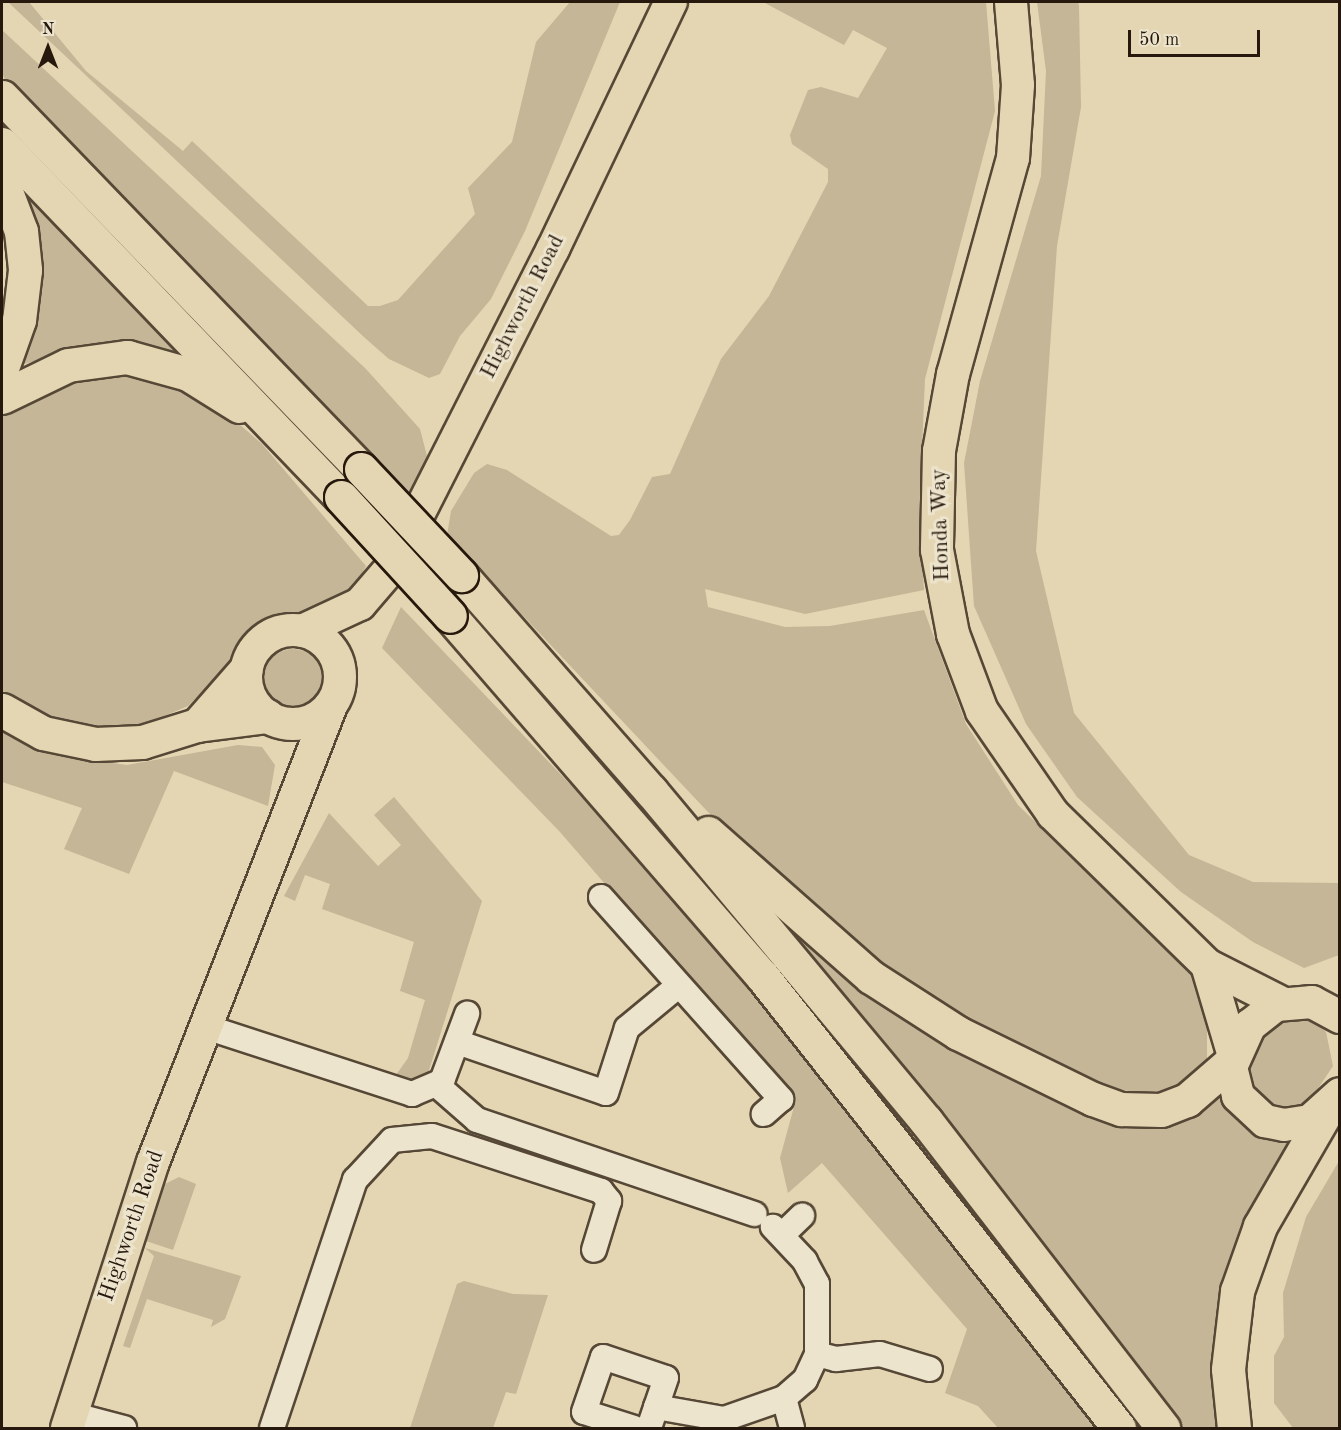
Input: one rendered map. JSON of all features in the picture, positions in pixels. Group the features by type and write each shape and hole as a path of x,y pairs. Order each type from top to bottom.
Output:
{"highway":[{"path":"2,97 361,468 461,576 651,791 926,1121 1164,1428"},
{"path":"2,144 299,450 450,616 762,976 1119,1428"},
{"path":"2,181 21,231 25,270 19,320 2,368"},
{"path":"2,397 83,361 140,359 210,386 299,450"},
{"path":"197,725 246,669"},
{"path":"2,710 43,733 95,744 154,740 197,725 272,719"},
{"path":"651,791 720,842 796,916 871,977 958,1033 1056,1082 1121,1108 1161,1110 1187,1100 1232,1058"},
{"path":"1234,1428 1228,1369 1237,1291 1260,1226 1334,1100"}],"main road":[{"name":"Highworth Road","path":"340,672 360,604 403,546 671,2"},
{"name":"Honda Way","path":"1011,2 1018,86 1013,158 943,422 936,521 943,589 972,689 1014,764 1053,814 1207,965 1282,1003"},
{"name":"Highworth Road","path":"302,631 360,604"},
{"path":"302,631 328,645 340,672 331,705 311,721 272,719 252,701 246,669 266,638 302,631"},
{"name":"Highworth Road","path":"69,1421 131,1225 292,800 331,705"},
{"name":"Highworth Road","path":"272,719 292,754 292,800"},
{"name":"Honda Way","path":"1207,965 1232,1058 1238,1096 1265,1121 1297,1124 1334,1100"},
{"path":"1232,1058 1250,1025 1282,1003 1312,1002 1340,1017"}],"street":[{"path":"601,897 781,1100 764,1114"},
{"path":"458,1042 606,1093 627,1028 679,985"},
{"path":"438,1086 458,1042 467,1014"},
{"path":"206,1027 405,1094 438,1086"},
{"path":"438,1086 477,1120 770,1226 817,1284 817,1354 805,1380 784,1398 711,1420 652,1418 666,1378 603,1357 584,1412 601,1424 634,1428"},
{"path":"273,1424 342,1225 355,1180 372,1156 393,1140 425,1134 604,1193 609,1202 594,1250"},
{"path":"770,1226 802,1216"},
{"path":"817,1354 836,1359 880,1354 930,1369"},
{"path":"784,1398 792,1428"},
{"path":"69,1421 124,1428"}],"shaded area":[{"path":"8,2 29,2 86,71 183,151 192,141 368,306 380,306 398,300 475,214 468,188 512,142 536,42 570,2 620,2 525,231 491,299 460,336 440,374 429,378 389,359 365,338"},
{"path":"763,2 986,2 995,111 925,379 919,516 924,590 805,614 705,589 708,607 785,627 830,626 924,610 966,724 1018,805 1192,975 1207,1016 1207,1061 1180,1088 1141,1094 1103,1085 1010,1045 905,983 839,934 707,811 447,535 451,511 474,473 487,464 507,470 611,536 619,535 630,520 652,477 670,474 721,359 769,296 828,182 828,169 792,144 790,135 808,90 821,87 858,98 887,48 853,30 844,45"},
{"path":"1037,2 1078,2 1079,6 1081,107 1057,246 1036,551 1074,713 1189,855 1253,882 1339,883 1339,955 1304,968 1253,942 1181,892 1077,797 1026,724 974,606 964,463 980,381 1041,176 1046,71"},
{"path":"2,30 366,369 420,429 429,464 416,489 408,492 394,482 13,97 2,73"},
{"path":"12,171 189,360 124,344 88,345 21,365"},
{"path":"88,371 159,376 214,402 262,444 366,566 357,583 339,597 253,633 236,658 188,706 136,728 106,730 47,719 2,693 2,412"},
{"path":"401,607 630,847 747,983 1104,1428 998,1428 978,1406 945,1393 967,1329 822,1163 788,1193 780,1158 795,1103 560,832 382,648"},
{"path":"287,649 299,649 314,657 322,672 322,684 314,699 299,707 287,707 272,699 264,684 264,672 272,657"},
{"path":"2,727 62,756 127,765 238,745 262,747 275,765 268,806 174,771 129,874 64,849 82,808 2,782"},
{"path":"394,797 482,901 426,1080 403,1086 391,1082 408,1058 425,1000 400,991 414,942 322,909 330,884 305,875 295,901 284,896 329,813 378,866 401,845 374,815"},
{"path":"746,884 1087,1108 1220,1091 1226,1102 1295,1131 1277,1167 1221,1428 1174,1428"},
{"path":"1297,1016 1316,1022 1326,1032 1333,1066 1307,1105 1276,1109 1249,1090 1245,1056 1275,1023"},
{"path":"1339,1161 1339,1428 1293,1428 1274,1403 1274,1356 1284,1337 1283,1293 1306,1217"},
{"path":"179,1177 196,1184 173,1250 143,1240 163,1185"},
{"path":"145,1248 241,1276 225,1319 211,1327 213,1320 147,1299 130,1348 123,1346 154,1256"},
{"path":"464,1281 513,1294 548,1295 516,1394 506,1392 493,1428 410,1428 457,1284"}]}
